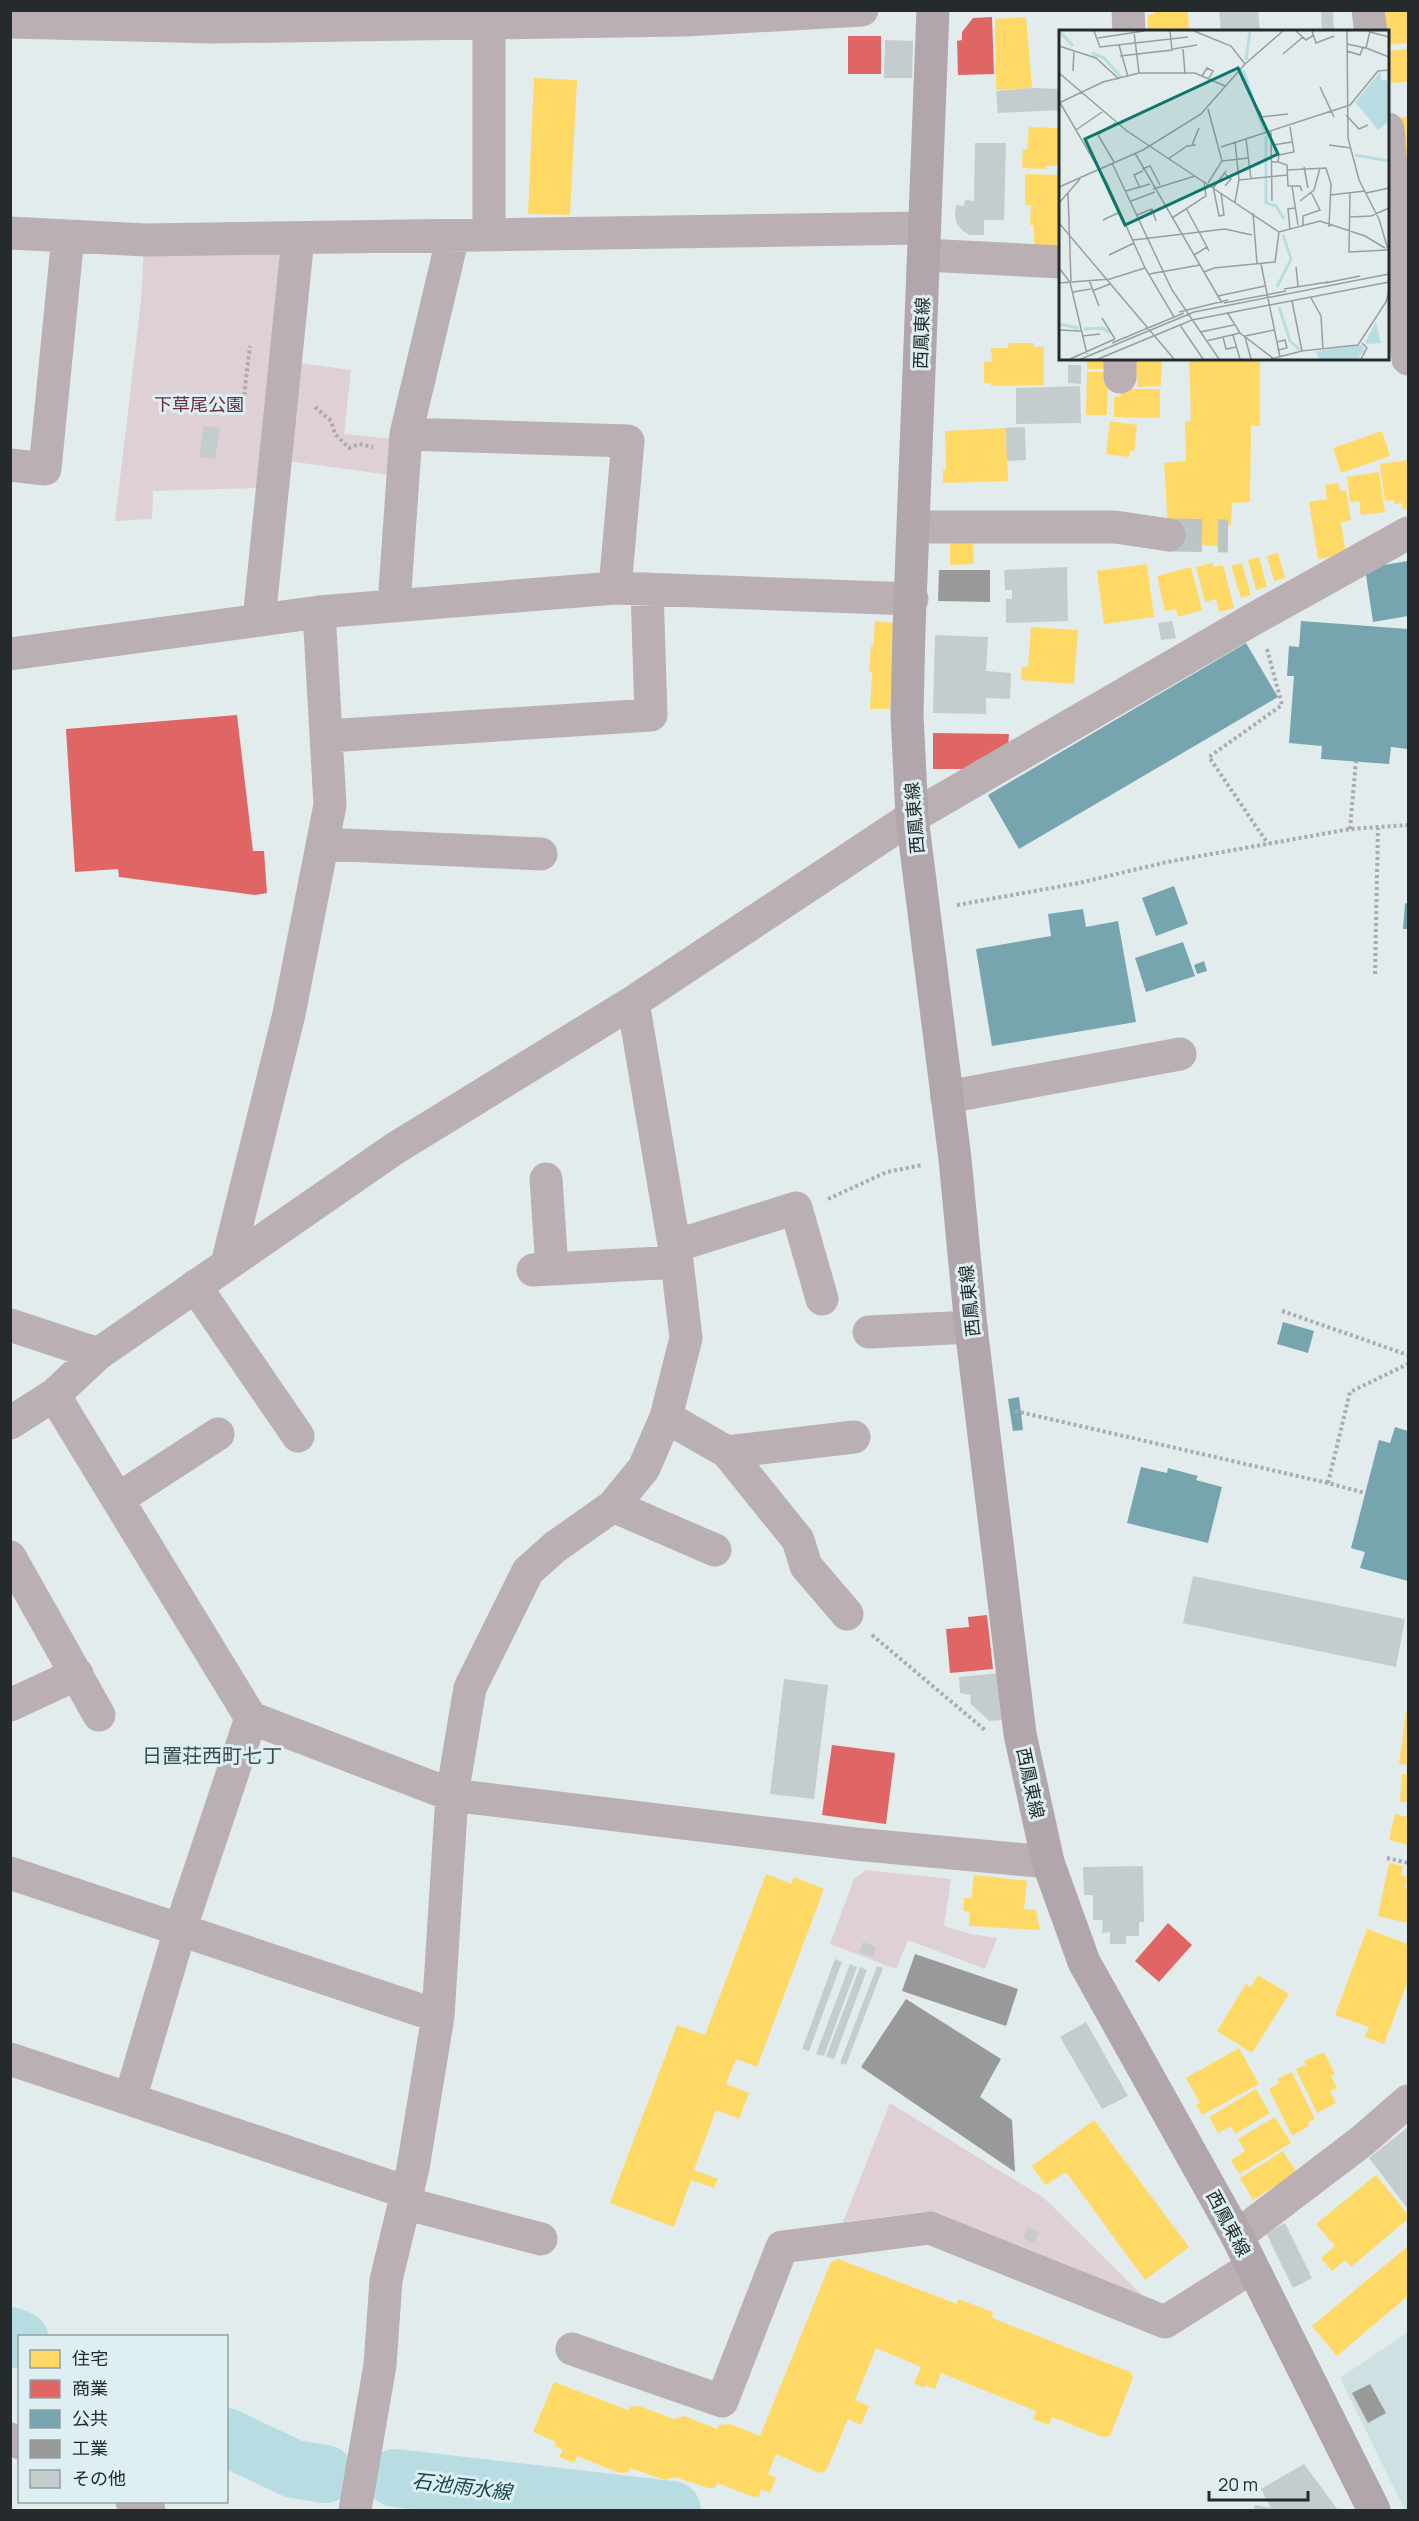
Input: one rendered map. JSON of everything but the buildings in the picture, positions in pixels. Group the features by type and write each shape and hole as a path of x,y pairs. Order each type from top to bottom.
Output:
{"main road":[{"name":"西鳳東線","path":"933,10 907,715 912,817 955,1159 971,1327 1020,1734 1048,1862 1084,1962 1237,2236 1374,2511"}],"street":[{"path":"10,22 390,18 489,23 685,20 862,10"},
{"path":"1128,10 1129,30"},
{"path":"1368,10 1371,30"},
{"path":"489,23 489,235"},
{"path":"1389,141 1392,178 1390,215 1408,358"},
{"path":"10,233 146,240 489,235 924,241 1059,262"},
{"path":"10,465 45,469 68,236"},
{"path":"394,605 405,447 453,236"},
{"path":"259,620 298,238"},
{"path":"327,736 651,715 631,589 628,441 405,447"},
{"path":"914,527 1115,527 1168,535"},
{"path":"10,1423 54,1395 98,1354 394,1149 633,1002 912,817 1257,617 1408,533"},
{"path":"10,654 319,612 631,589 912,599"},
{"path":"227,1264 289,1014 330,805 319,612"},
{"path":"323,844 541,854"},
{"path":"355,2511 380,2365 386,2280 413,2168 438,2016 452,1795 470,1689 528,1571 555,1547 613,1506 644,1468 666,1417 686,1338 676,1254 633,1002"},
{"path":"947,1097 1180,1054"},
{"path":"546,1179 542,1270 676,1254 796,1208 822,1299"},
{"path":"195,1286 298,1436"},
{"path":"10,1325 98,1354"},
{"path":"869,1332 971,1327"},
{"path":"54,1395 251,1718 452,1795 855,1844 1048,1862"},
{"path":"666,1417 727,1452 798,1540 806,1566 848,1614"},
{"path":"118,1499 218,1434"},
{"path":"727,1452 854,1437"},
{"path":"613,1506 715,1550"},
{"path":"11,1560 99,1715"},
{"path":"10,1705 77,1674"},
{"path":"130,2099 180,1930 251,1718"},
{"path":"10,1873 438,2016"},
{"path":"10,2059 130,2099 405,2197 541,2239"},
{"path":"1237,2236 1362,2141 1408,2101"},
{"path":"572,2349 722,2401 782,2247 930,2228 1165,2322 1252,2267"},
{"path":"134,2503 149,2511"}],"path":[{"path":"242,413 250,346"},
{"path":"280,398 306,400 331,421 334,434 349,448 359,444 376,448 381,457 405,447"},
{"path":"1257,617 1282,705 1209,757 1268,844"},
{"path":"1350,829 1356,761"},
{"path":"951,906 1079,883 1167,862 1350,829 1408,825"},
{"path":"1375,974 1378,828"},
{"path":"796,1208 831,1198 887,1172 955,1159"},
{"path":"1282,1311 1408,1355"},
{"path":"1328,1483 1350,1392 1408,1364"},
{"path":"1013,1411 1365,1493"},
{"path":"848,1614 950,1700"},
{"path":"1387,1858 1408,1863"}],"shaded area":[{"path":"1408,2332 1408,2510 1405,2510 1340,2378"}],"green space":[{"name":"下草尾公園","path":"144,248 282,248 259,488 153,491 152,519 115,521 141,301"},
{"path":"299,363 351,370 344,434 393,439 390,475 288,461"},
{"path":"866,1870 951,1879 944,1926 970,1934 997,1938 985,1969 908,1940 896,1969 830,1944 854,1879"},
{"path":"890,2103 1044,2198 1146,2299 923,2212 843,2222"}],"waterway":[{"name":"石池雨水線","path":"10,2336 18,2339"},
{"name":"石池雨水線","path":"228,2438 294,2469 325,2474"},
{"name":"石池雨水線","path":"395,2478 672,2510"}],"tunnel":[{"path":"1169,535 1228,536"}],"district":[{"name":"日置荘西町七丁","path":"212,1755"}]}
